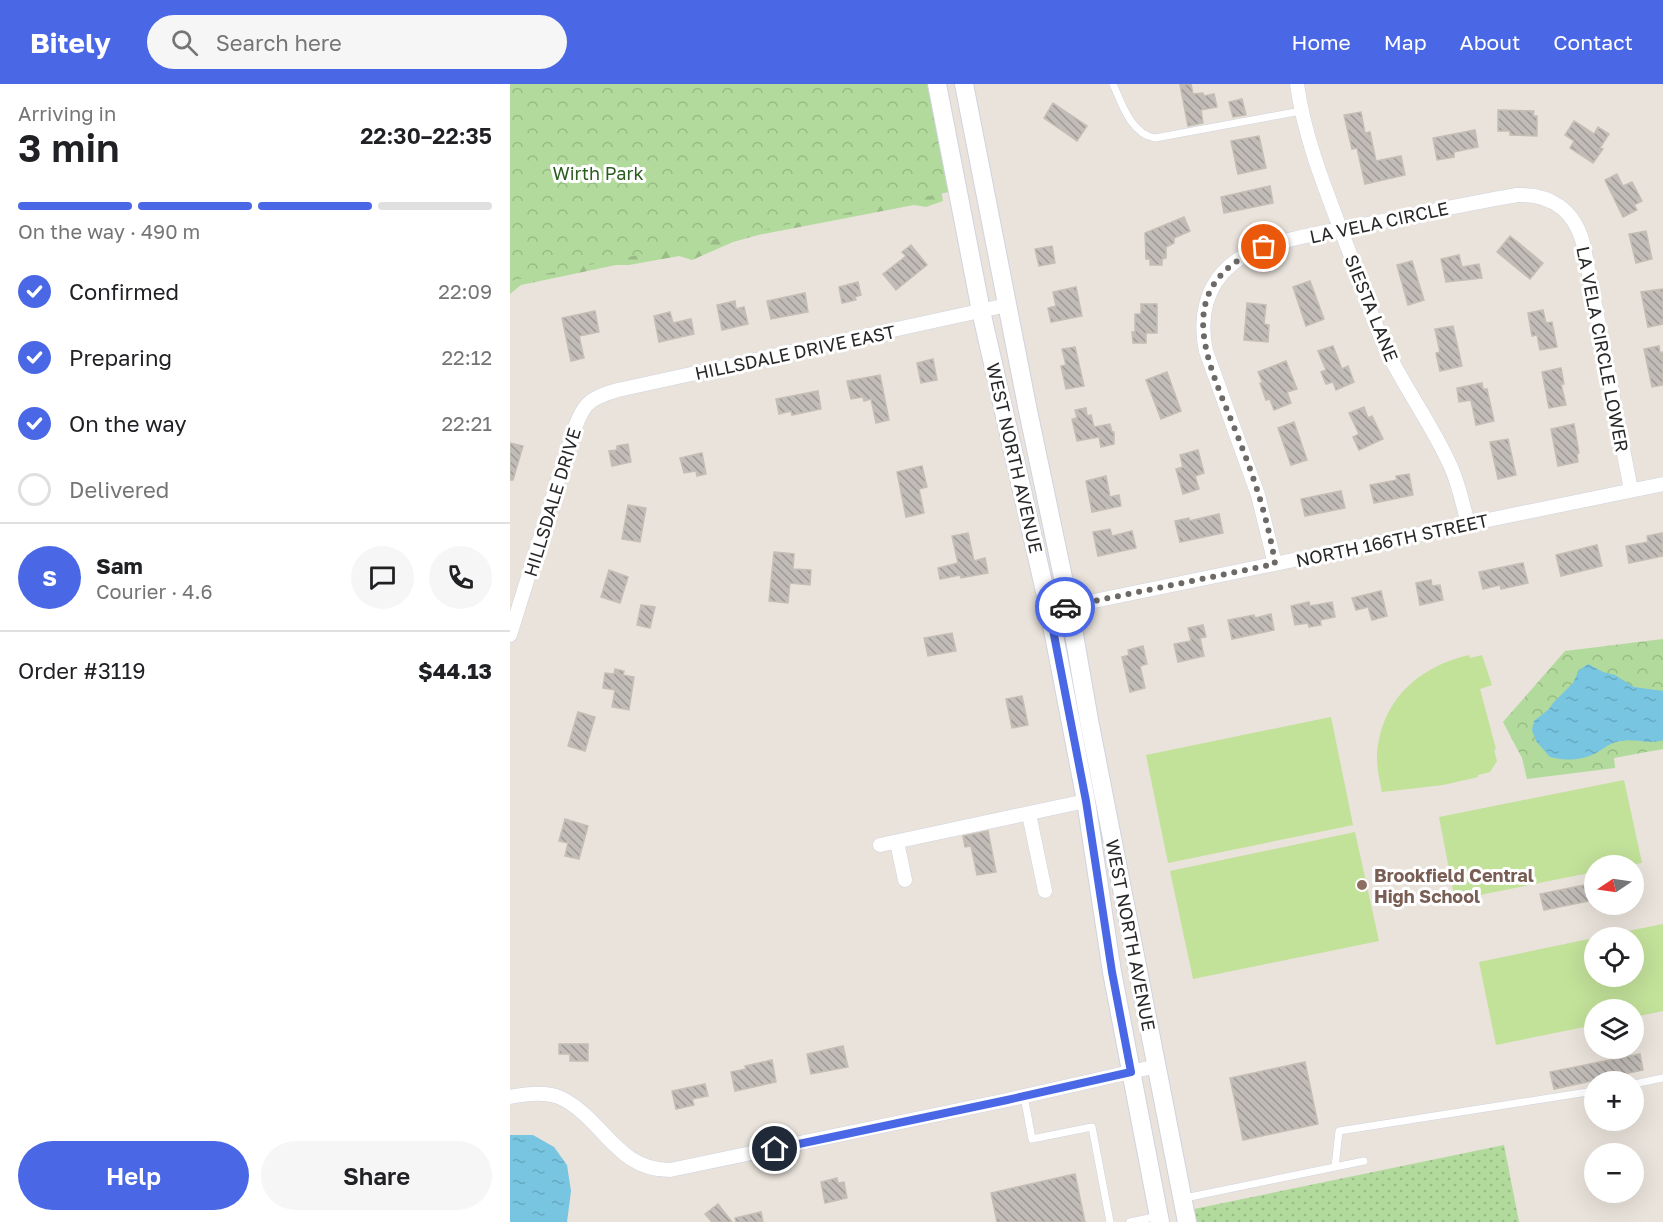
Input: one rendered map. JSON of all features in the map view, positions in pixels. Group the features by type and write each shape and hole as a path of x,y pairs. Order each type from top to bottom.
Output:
{"main road":[{"name":"WEST NORTH AVENUE","path":"937,84 981,312 1049,609 1086,801 1112,972 1159,1219"},
{"name":"WEST NORTH AVENUE","path":"964,84 1007,305 1070,606 1089,720 1187,1222"}],"street":[{"name":"SIESTA LANE","path":"1298,84 1300,111 1340,230 1387,352 1414,401 1430,424 1452,468 1468,524"},
{"name":"LA VELA CIRCLE","path":"1275,564 1258,495 1206,351 1203,322 1209,296 1219,276 1244,255 1264,247 1517,195 1543,198 1567,211"},
{"name":"LA VELA CIRCLE LOWER","path":"1567,211 1575,222 1583,243 1630,490"},
{"name":"HILLSDALE DRIVE EAST","path":"585,404 601,394 618,390 1007,305"},
{"name":"HILLSDALE DRIVE","path":"510,635 572,436 585,404"},
{"name":"NORTH 166TH STREET","path":"1049,609 1663,484"},
{"path":"880,845 1086,801"},
{"path":"1029,814 1045,891"},
{"path":"897,842 904,880"},
{"path":"510,1097 534,1094 559,1097 581,1111 631,1159 643,1167 663,1170 685,1168 1157,1066"}],"lane":[{"path":"1113,84 1134,125 1144,134 1155,138 1300,111"},
{"path":"1644,1082 1663,1078"},
{"path":"1335,1167 1339,1131 1584,1093"},
{"path":"1024,1096 1032,1140 1092,1127 1110,1222"},
{"path":"1183,1198 1364,1161"},
{"path":"1130,1222 1159,1219"}],"green space":[{"name":"Wirth Park","path":"510,84 928,84 949,192 510,281"},
{"path":"940,184 943,201 926,207 914,205 758,235 733,242 692,260 679,256 629,265 616,265 521,285 510,294 510,257"},
{"path":"1663,639 1663,749 1614,758 1615,768 1527,779 1522,758 1503,722 1565,651"},
{"path":"1469,655 1470,658 1482,655 1492,685 1480,689 1497,761 1490,772 1478,775 1478,777 1443,785 1382,792 1377,751 1382,727 1389,711 1409,685 1422,675 1452,660"},
{"path":"1331,717 1353,825 1168,863 1146,755"},
{"path":"1624,780 1640,855 1584,855 1584,874 1455,900 1439,817"},
{"path":"1355,832 1379,941 1193,979 1170,871"},
{"path":"1663,924 1663,1011 1644,1015 1644,999 1584,999 1584,1027 1496,1045 1479,962 1584,940 1584,987 1644,987 1644,928"},
{"path":"1504,1145 1519,1222 1197,1222 1194,1209"}],"water":[{"path":"1588,664 1615,675 1634,687 1663,691 1663,740 1618,741 1578,759 1550,757 1536,741 1532,730 1534,721 1549,709 1573,683 1579,670"},
{"path":"510,1135 533,1135 554,1147 567,1165 571,1191 567,1222 510,1222"}],"building":[{"path":"1191,84 1193,94 1203,93 1204,96 1214,94 1217,107 1201,110 1203,123 1188,126 1180,85"},
{"path":"1242,99 1246,115 1233,117 1229,102"},
{"path":"1053,103 1087,126 1077,141 1044,118"},
{"path":"1498,110 1534,111 1533,116 1537,116 1537,136 1510,135 1510,131 1498,131"},
{"path":"1361,112 1365,133 1370,132 1376,161 1401,156 1405,175 1365,184 1357,148 1352,149 1344,115"},
{"path":"1574,121 1594,134 1598,127 1609,134 1600,148 1603,149 1593,163 1570,148 1574,141 1565,135"},
{"path":"1475,130 1478,147 1454,152 1454,157 1437,160 1433,138"},
{"path":"1259,136 1266,168 1238,174 1231,141"},
{"path":"1617,174 1623,186 1632,182 1642,201 1634,205 1637,210 1623,217 1605,180"},
{"path":"1270,186 1273,203 1224,213 1221,197"},
{"path":"1184,217 1190,231 1174,238 1174,243 1166,247 1166,258 1162,259 1162,265 1150,265 1150,259 1146,259 1145,233"},
{"path":"1646,231 1652,259 1636,263 1629,234"},
{"path":"1510,236 1543,263 1530,279 1497,252"},
{"path":"911,245 927,265 896,290 883,274 906,256 902,252"},
{"path":"1052,246 1055,263 1039,266 1035,249"},
{"path":"1459,255 1462,267 1479,264 1482,278 1446,282 1441,259"},
{"path":"1412,261 1424,300 1408,305 1397,265"},
{"path":"1310,281 1324,319 1306,326 1293,287"},
{"path":"858,282 861,295 855,297 856,300 842,303 839,287"},
{"path":"1076,287 1082,316 1051,322 1048,308 1056,306 1053,292"},
{"path":"1663,289 1663,324 1648,327 1641,292"},
{"path":"805,293 808,312 771,319 767,301"},
{"path":"735,301 736,309 744,307 748,324 722,330 717,305"},
{"path":"1247,303 1266,305 1264,324 1269,325 1268,342 1244,340"},
{"path":"1141,304 1157,304 1157,333 1146,333 1146,343 1133,343 1135,314 1141,314"},
{"path":"1543,310 1546,323 1552,322 1557,347 1540,350 1537,335 1532,336 1528,313"},
{"path":"595,311 599,332 579,336 584,358 571,361 562,318"},
{"path":"670,312 673,323 691,319 694,334 659,342 654,316"},
{"path":"1453,326 1462,366 1440,371 1436,353 1440,352 1435,329"},
{"path":"1333,346 1342,369 1348,366 1354,382 1336,390 1333,382 1326,384 1321,372 1326,370 1318,351"},
{"path":"1659,346 1660,353 1663,352 1663,385 1652,387 1644,349"},
{"path":"1075,347 1084,386 1066,389 1061,366 1066,365 1062,349"},
{"path":"933,359 937,380 921,383 917,363"},
{"path":"1286,361 1297,389 1287,392 1291,403 1274,410 1270,399 1266,400 1258,372"},
{"path":"1561,368 1564,384 1561,384 1566,405 1549,408 1542,372"},
{"path":"1167,372 1181,411 1161,419 1146,380"},
{"path":"880,375 889,420 876,423 871,399 864,401 863,397 851,399 847,381"},
{"path":"1482,383 1483,389 1487,389 1494,421 1476,425 1471,400 1459,402 1457,388"},
{"path":"818,391 821,409 792,415 791,411 779,414 776,399"},
{"path":"1364,407 1368,418 1372,416 1383,439 1359,450 1353,437 1359,434 1349,413"},
{"path":"1086,408 1087,416 1091,415 1094,427 1110,424 1114,432 1114,444 1101,447 1099,437 1077,441 1072,419 1077,418 1075,410"},
{"path":"1294,422 1307,460 1291,465 1278,428"},
{"path":"1574,424 1579,453 1577,454 1578,462 1558,466 1551,429"},
{"path":"1508,439 1516,475 1498,479 1490,442"},
{"path":"510,443 523,446 513,480 510,480"},
{"path":"628,444 631,462 612,466 609,451 617,450 617,446"},
{"path":"1198,450 1204,473 1195,476 1199,489 1183,494 1176,469 1183,467 1180,455"},
{"path":"702,453 706,474 697,476 696,471 684,473 680,458"},
{"path":"922,466 927,487 919,489 924,513 906,517 897,472"},
{"path":"1409,474 1413,495 1374,503 1370,485 1397,480 1396,476"},
{"path":"1106,476 1110,497 1119,495 1121,506 1092,512 1086,481"},
{"path":"1341,491 1345,508 1305,516 1301,499"},
{"path":"628,505 646,508 640,542 622,539"},
{"path":"1219,514 1223,533 1180,542 1175,521 1189,518 1189,521"},
{"path":"1110,529 1112,536 1132,531 1136,548 1098,556 1093,532"},
{"path":"968,533 974,561 985,558 988,573 940,579 938,568 958,563 952,536"},
{"path":"1662,533 1663,556 1629,563 1626,546 1648,542 1647,536"},
{"path":"1597,545 1602,566 1561,576 1556,555"},
{"path":"774,552 794,554 793,569 811,570 810,585 790,583 788,603 769,601"},
{"path":"1523,563 1528,583 1501,589 1500,585 1483,589 1479,572"},
{"path":"609,570 628,577 620,603 601,597"},
{"path":"1431,580 1432,586 1440,585 1443,600 1420,605 1416,583"},
{"path":"1381,591 1387,616 1372,620 1368,607 1356,610 1352,598"},
{"path":"1309,602 1310,606 1332,602 1335,617 1320,620 1321,625 1309,627 1308,623 1295,625 1291,606"},
{"path":"641,605 655,607 650,628 637,625"},
{"path":"1271,614 1274,630 1232,639 1228,620"},
{"path":"1203,625 1206,637 1200,638 1204,656 1178,662 1174,644 1191,641 1188,628"},
{"path":"952,633 956,651 928,656 924,638"},
{"path":"1143,646 1147,664 1140,666 1145,688 1130,692 1122,657 1129,655 1128,650"},
{"path":"615,669 624,671 623,675 634,677 629,710 612,707 615,690 603,688 605,673 614,674"},
{"path":"1022,696 1028,725 1012,728 1006,699"},
{"path":"578,712 595,717 585,751 568,746"},
{"path":"565,819 588,826 579,859 565,856 568,843 559,841"},
{"path":"988,831 996,872 977,875 971,846 965,847 963,836"},
{"path":"1584,885 1584,902 1544,910 1540,894"},
{"path":"559,1044 588,1044 588,1061 570,1061 570,1054 559,1054"},
{"path":"843,1046 848,1067 811,1074 807,1054"},
{"path":"1615,1059 1641,1059 1643,1070 1584,1071 1584,1083 1554,1089 1550,1072"},
{"path":"772,1060 776,1082 735,1091 731,1072 746,1069 745,1066"},
{"path":"1305,1062 1318,1124 1243,1140 1230,1078"},
{"path":"705,1084 708,1096 692,1099 694,1105 676,1109 672,1091"},
{"path":"1075,1174 1085,1222 997,1222 991,1193"},
{"path":"837,1178 838,1183 844,1182 847,1198 825,1203 821,1182"},
{"path":"718,1204 732,1222 712,1222 705,1214"},
{"path":"761,1212 763,1222 736,1222 735,1218"}],"way so far":[{"path":"1065,607 1275,564 1258,495 1243,449 1210,366 1203,336 1205,305 1219,276 1244,255 1264,247"}],"place":[{"name":"Brookfield Central High School","path":"1362,885"}],"route":[{"path":"775,1149 1131,1072 1112,972 1086,801 1049,609 1065,607"}]}
